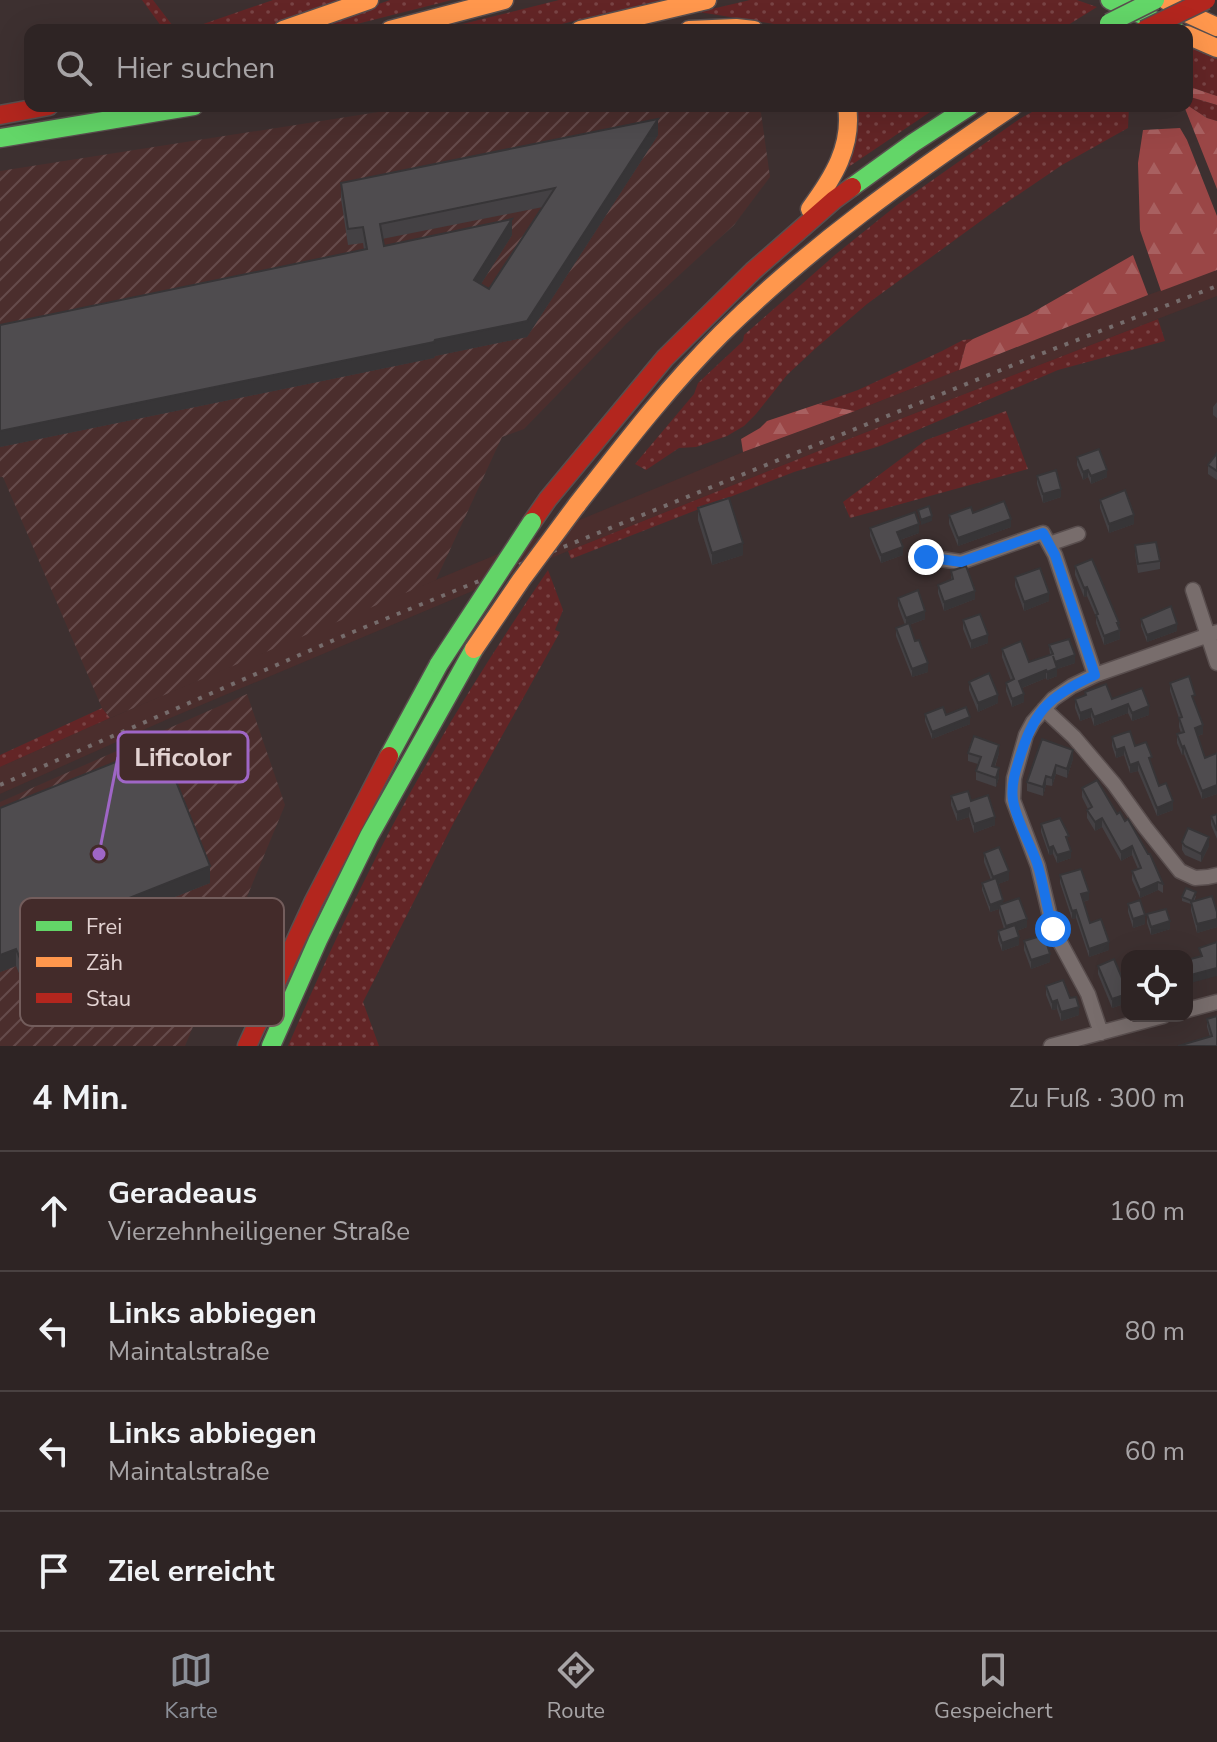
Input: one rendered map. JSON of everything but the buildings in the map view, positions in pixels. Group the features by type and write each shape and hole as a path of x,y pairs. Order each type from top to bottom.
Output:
{"highway":[{"path":"300,24 369,0"},
{"path":"413,24 504,0"},
{"path":"605,24 707,0"},
{"path":"1110,0 1162,24"},
{"path":"1107,24 1155,0"},
{"path":"1166,0 1217,27"},
{"path":"1156,24 1206,0"},
{"path":"1193,38 1217,48"},
{"path":"0,138 158,112"},
{"path":"784,244 824,191 841,158 848,138 848,112"},
{"path":"284,965 354,821 439,664 548,499 665,358 742,281 834,200 961,112"},
{"path":"284,1017 370,835 474,649 576,506 647,417 719,336 781,278 870,205 1004,112"},
{"path":"247,1046 256,1026"},
{"path":"271,1046 280,1026"}],"street":[{"path":"926,557 961,562 1043,533 1055,555 1095,675"},
{"path":"1049,544 1078,534"},
{"path":"1193,590 1212,634 1217,663"},
{"path":"1101,1033 1088,994 1053,929 1038,866 1013,800 1014,778 1026,735 1053,699 1095,675 1212,634"},
{"path":"1044,709 1074,737 1114,784 1180,871 1195,878 1217,875"},
{"path":"1193,1008 1217,1002"},
{"path":"1051,1046 1141,1022"}],"shaded area":[{"path":"142,0 153,0 171,24 160,24"},
{"path":"273,0 346,0 275,24 203,24"},
{"path":"390,0 452,0 357,24 322,24"},
{"path":"559,0 661,0 562,24 462,24"},
{"path":"750,0 1077,0 1097,7 1070,24 774,24 699,12"},
{"path":"1193,49 1217,59 1217,96 1193,88"},
{"path":"1193,98 1217,105 1217,121 1193,109"},
{"path":"379,112 760,112 770,177 734,225 626,324 524,429 502,437 436,580 110,718 102,708 3,477 0,477 0,171"},
{"path":"852,112 930,112 847,168"},
{"path":"1032,112 1129,112 1128,128 1062,165 867,304 787,375 744,426 696,447 679,448 646,470 635,464 694,394 698,383 743,341 744,335 897,205"},
{"path":"1217,270 1217,296 568,551 168,719 0,794 0,767 110,718 743,452"},
{"path":"1158,319 1165,341 1058,370 880,446 794,472 571,559 568,551"},
{"path":"973,339 966,344 959,370 855,411 818,404 858,390 963,340"},
{"path":"1006,411 1028,469 850,518 843,502 926,440"},
{"path":"548,570 563,610 555,630 560,632 454,822 363,1002 379,1046 288,1046 355,899 411,791 473,685"},
{"path":"247,694 285,805 246,898 20,898 20,1026 193,1026 185,1046 0,1046 0,802"},
{"path":"102,708 110,718 0,767 0,755"}],"green space":[{"path":"1193,88 1217,96 1217,105 1193,98"},
{"path":"1193,109 1217,121 1217,189 1186,112 1193,112"},
{"path":"1180,128 1217,216 1217,270 1161,291 1140,230 1138,163 1143,130"},
{"path":"1133,255 1148,295 959,370 966,344 973,339 1028,315"},
{"path":"818,404 855,411 743,452 741,439 767,421"}],"railway":[{"path":"0,785 348,634 1033,357 1217,286"}],"traffic: fast":[{"path":"1110,0 1162,24"},
{"path":"1109,23 1155,0"},
{"path":"0,138 158,112"},
{"path":"852,187 961,112"},
{"path":"439,664 532,522"},
{"path":"284,1017 369,836 474,649"},
{"path":"389,756 439,664"},
{"path":"271,1046 280,1026"}],"traffic: slow":[{"path":"300,24 369,0"},
{"path":"413,24 504,0"},
{"path":"605,24 707,0"},
{"path":"1166,0 1217,27"},
{"path":"1193,38 1217,48"},
{"path":"810,209 839,161 847,135 847,112"},
{"path":"576,506 682,375 755,302 861,213 1004,112"},
{"path":"474,649 576,506"}],"traffic: jam":[{"path":"1156,24 1206,0"},
{"path":"0,115 24,111"},
{"path":"532,522 665,358 753,271 852,187"},
{"path":"284,966 389,756"},
{"path":"247,1046 256,1026"}],"place":[{"name":"Lificolor","path":"99,854"}],"route":[{"path":"926,557 961,562 1043,533 1055,555 1095,675 1053,699 1033,722 1026,735 1012,788 1016,812 1038,866 1053,929"}]}
